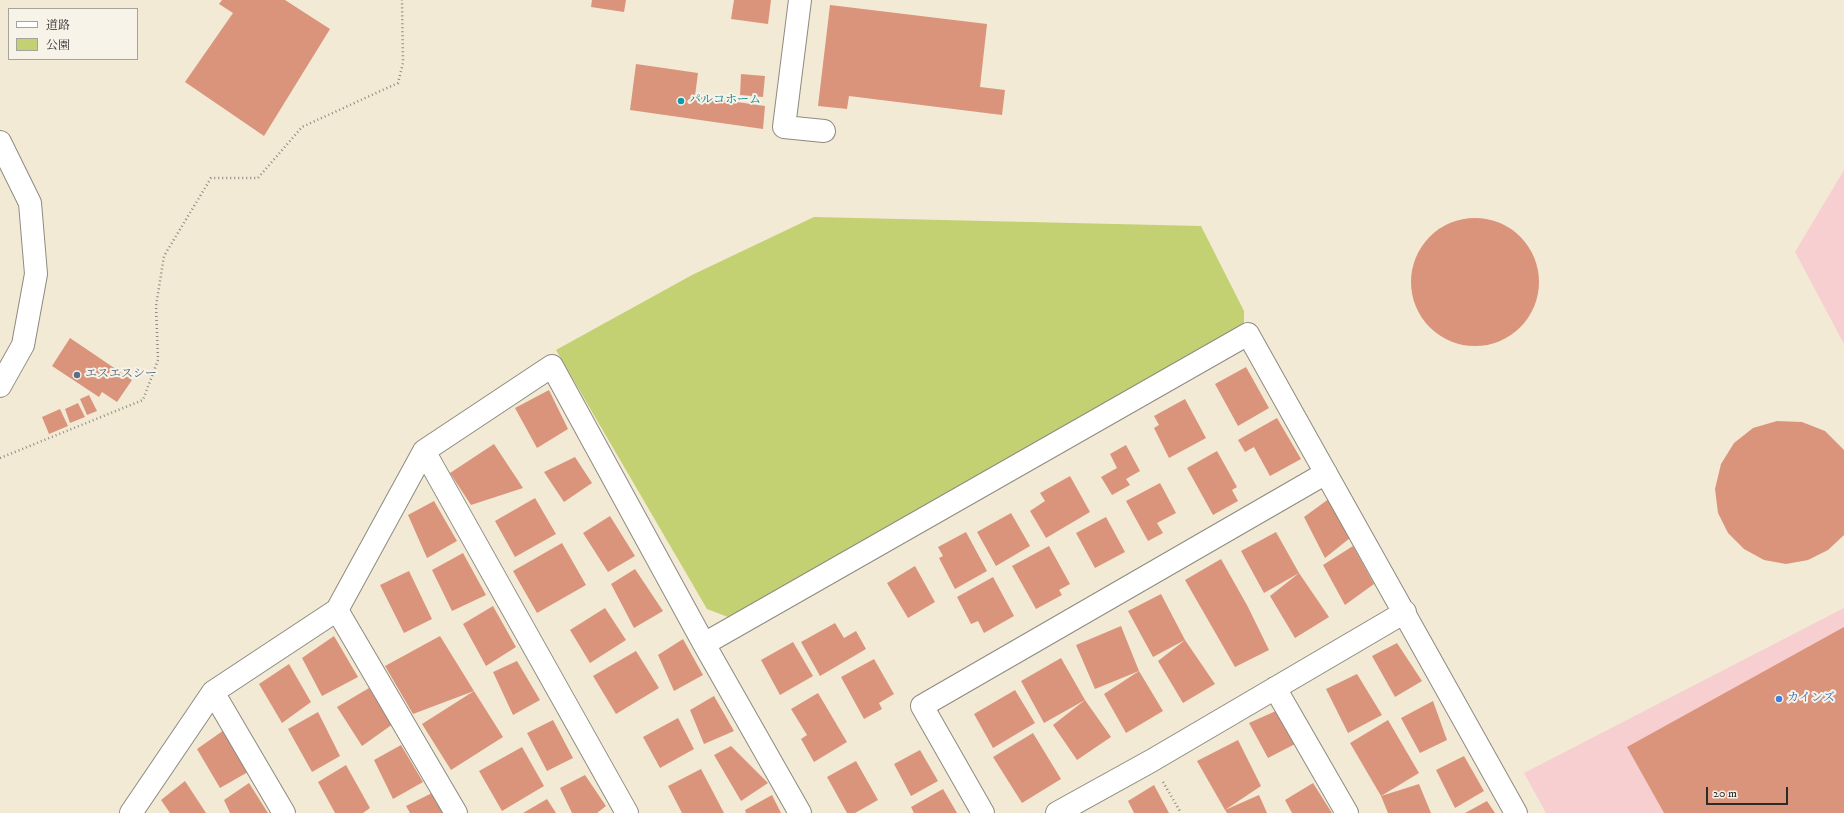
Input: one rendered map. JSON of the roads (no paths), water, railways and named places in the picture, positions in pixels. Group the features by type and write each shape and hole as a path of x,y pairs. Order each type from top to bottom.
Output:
{"street":[{"path":"800,0 784,127 824,131"},
{"path":"0,142 30,203 36,274 23,344 0,386"},
{"path":"704,644 1248,334 1405,612 1516,813"},
{"path":"131,813 213,692 338,610 424,451 552,366 704,644 800,813"},
{"path":"424,451 628,813"},
{"path":"983,813 922,706 1326,473"},
{"path":"338,610 456,813"},
{"path":"1057,813 1405,612"},
{"path":"1275,688 1347,813"},
{"path":"213,692 284,813"}],"place":[{"name":"パルコホーム","path":"681,101"},
{"name":"エスエスシー","path":"77,375"},
{"name":"カインズ","path":"1779,699"}]}
